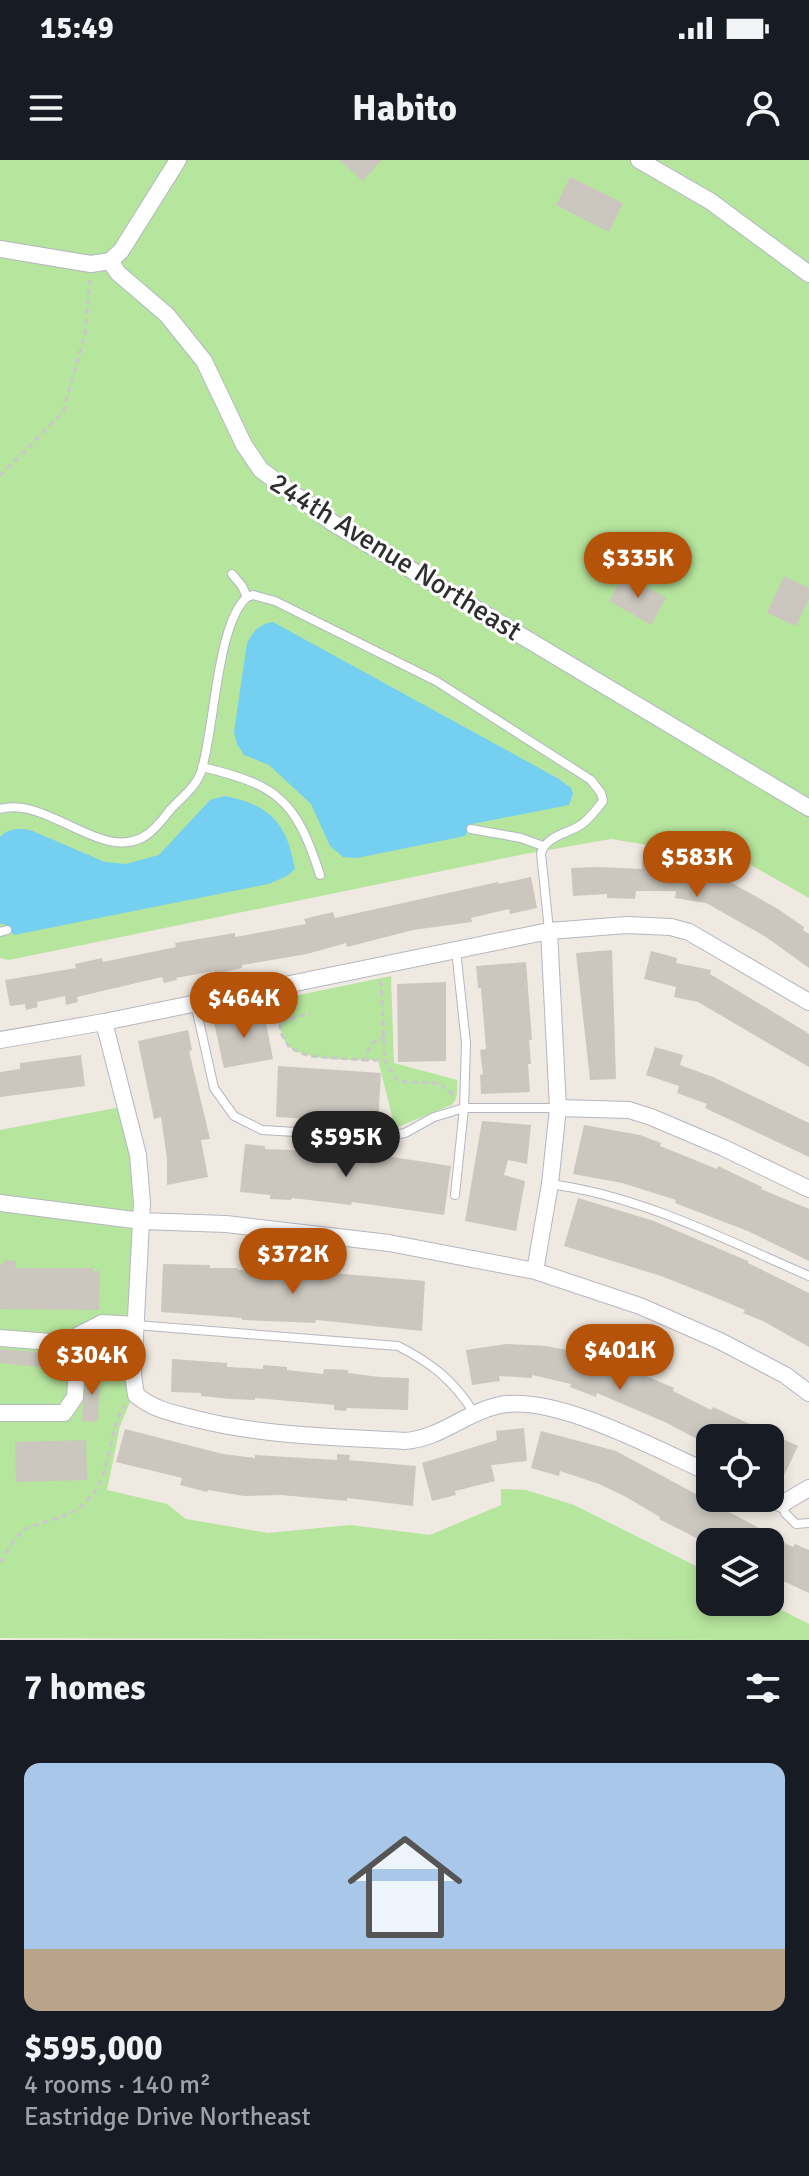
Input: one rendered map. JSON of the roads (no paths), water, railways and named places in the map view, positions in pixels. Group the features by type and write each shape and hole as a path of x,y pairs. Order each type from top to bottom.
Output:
{"street":[{"path":"0,249 91,264 110,261 121,251 178,160"},
{"path":"639,160 710,201 809,274"},
{"name":"244th Avenue Northeast","path":"110,261 118,273 167,315 204,361 244,445 261,470 284,489 333,523 809,808"},
{"path":"0,1040 104,1022 549,931 627,925 671,927 689,932 809,1002"},
{"path":"535,1271 550,1184 558,1108 549,931"},
{"path":"104,1022 138,1155 142,1221 132,1400 256,1432 405,1441 424,1440 475,1414 521,1402 587,1419 696,1467"},
{"path":"558,1108 629,1110 651,1117 809,1189"},
{"path":"0,1203 142,1221 226,1224 389,1243 535,1271 640,1306 720,1341 785,1375 809,1393"},
{"path":"0,1338 63,1343 102,1323 136,1325"},
{"path":"0,1413 64,1413 75,1397 79,1336"},
{"path":"784,1498 809,1488"}],"lane":[{"path":"232,574 247,597"},
{"path":"0,809 31,809 103,840 118,842 143,838 154,829 194,784 202,767 225,643 242,601 253,595 275,601 436,681 591,780 603,801 580,826 543,846 541,862 549,931"},
{"path":"202,767 242,776 284,803 306,833 320,875"},
{"path":"471,829 521,838 543,846"},
{"path":"455,1195 464,1108 466,1043 456,950"},
{"path":"195,1002 214,1088 228,1109 246,1124 262,1130 381,1137 405,1133 434,1117 464,1108 558,1108"},
{"path":"550,1184 582,1188 629,1202 809,1276"},
{"path":"136,1325 398,1346 445,1374 475,1414"},
{"path":"784,1512 796,1524 809,1523"}],"water":[{"path":"273,622 559,779 571,788 573,794 569,805 472,824 465,836 357,858 343,857 330,846 311,804 269,765 244,755 237,744 234,732 247,643 257,629"},
{"path":"225,796 265,811 281,828 295,869 287,876 268,884 14,935 4,924 0,924 0,837 7,832 30,830 105,862 126,864 159,855 210,800"}]}
